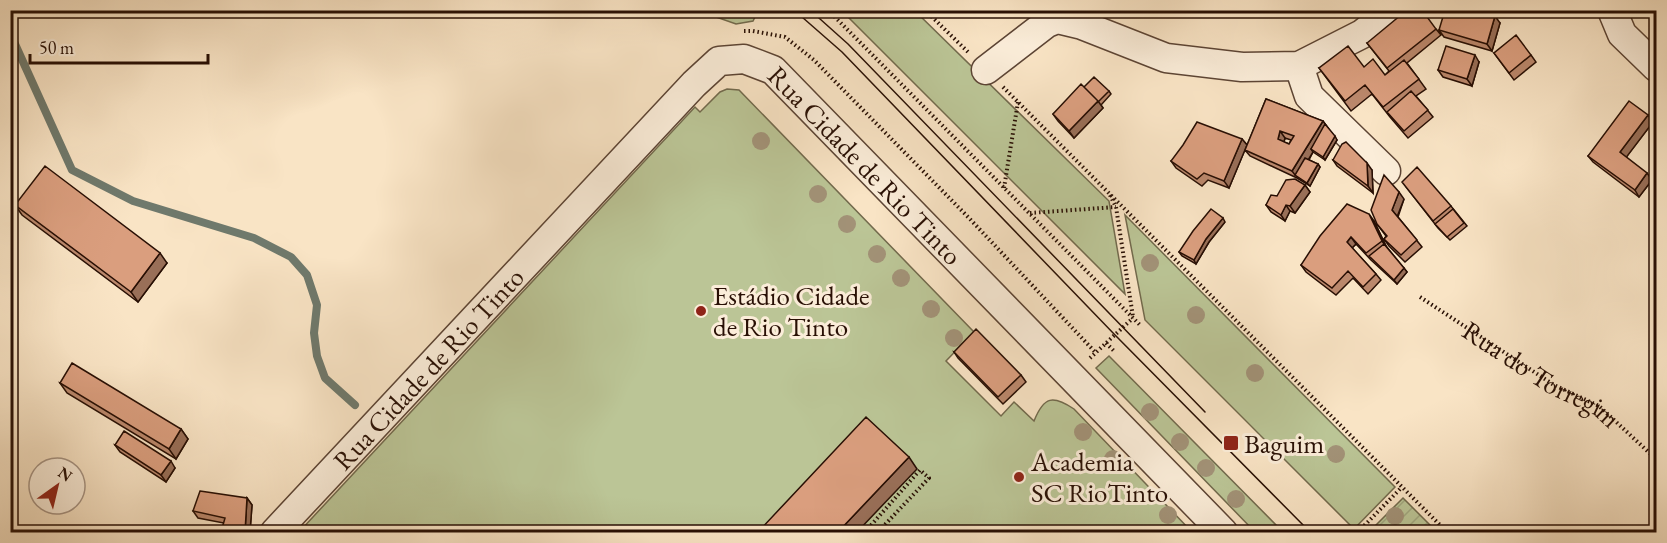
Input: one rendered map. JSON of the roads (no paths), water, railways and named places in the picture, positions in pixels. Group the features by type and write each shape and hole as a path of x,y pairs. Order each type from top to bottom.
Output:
{"street":[{"path":"986,70 1047,23 1057,19 1082,25 1166,58 1242,67 1299,66 1362,34 1393,10"},
{"path":"1612,10 1622,34 1656,67"},
{"name":"Rua Cidade de Rio Tinto","path":"275,532 694,84 719,61 744,59 773,70 1223,532"},
{"path":"1299,66 1310,96 1386,171"}],"waterway":[{"path":"10,33 72,170 133,201 254,238 291,257 307,275 317,305 314,333 317,356 325,378 355,405"}],"tram line":[{"path":"794,10 842,52 1115,335 1310,532"},
{"path":"810,10 848,44 1205,412"}],"place":[{"name":"Estádio Cidade de Rio Tinto","path":"701,311"},
{"name":"Baguim","path":"1231,443"},
{"name":"Academia SC RioTinto","path":"1019,477"}]}
